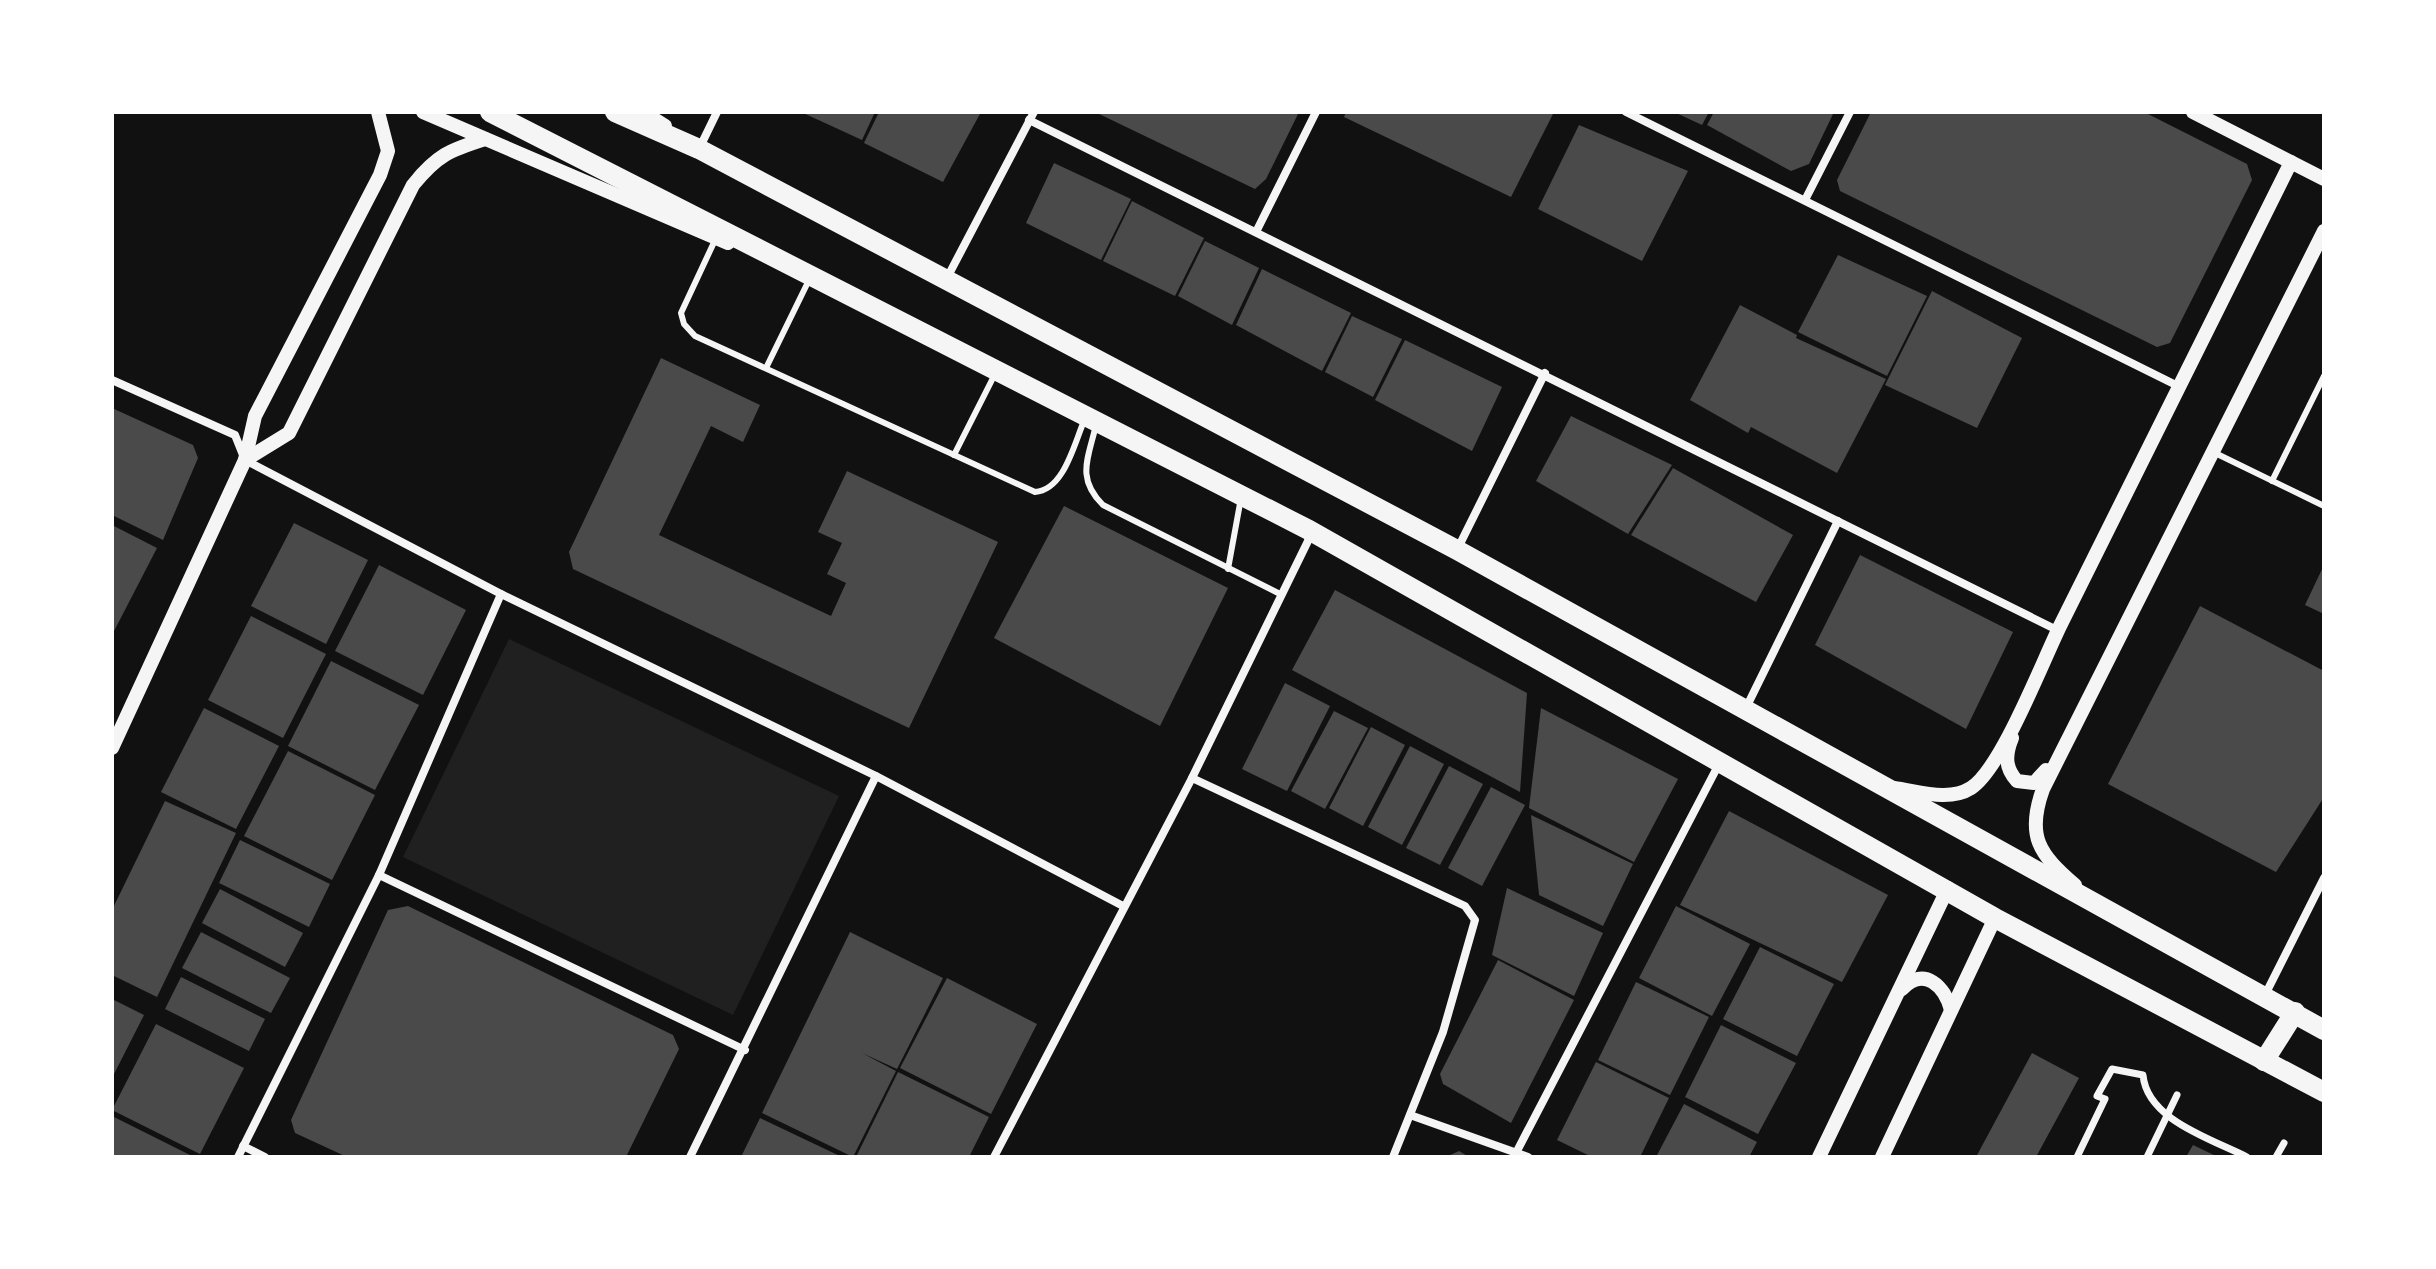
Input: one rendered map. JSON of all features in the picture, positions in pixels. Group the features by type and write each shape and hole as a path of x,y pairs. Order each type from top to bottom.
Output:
{"main road":[{"path":"490,112 1309,530 1948,888 1995,918 2324,1092"},
{"path":"615,112 699,149 1457,550 2324,1030"},
{"path":"2264,1061 2295,1012"}],"street":[{"path":"112,748 245,460 255,416 380,175 388,151 378,112"},
{"path":"423,112 810,276"},
{"path":"643,112 699,149 717,112"},
{"path":"1256,232 1316,112"},
{"path":"1626,112 2178,386"},
{"path":"1805,200 1850,112"},
{"path":"2193,112 2324,179"},
{"path":"946,281 1032,116 1256,232 2057,630"},
{"path":"245,460 289,433 413,185 432,162 446,152 485,139"},
{"path":"2291,162 2057,630 2007,750 2008,771 2017,781 2034,783 2055,760 2324,231"},
{"path":"1457,550 1545,373"},
{"path":"112,380 235,435 245,460 501,594 876,776 1123,906"},
{"path":"1745,711 1838,521"},
{"path":"994,1157 1192,778 1308,541 1309,530"},
{"path":"238,1157 379,875 501,594"},
{"path":"1889,787 1953,796 1973,787 2022,711"},
{"path":"2070,732 2037,805 2034,825 2037,845 2066,878 2106,911"},
{"path":"1517,1151 1721,761"},
{"path":"690,1157 745,1050 876,776"},
{"path":"1192,778 1465,906 1475,920 1443,1032 1393,1157"},
{"path":"379,875 745,1050"},
{"path":"2265,995 2324,878"},
{"path":"1819,1157 1948,888"},
{"path":"1882,1157 1995,918"},
{"path":"1898,993 1908,982 1922,978 1937,982 1946,993 1951,1010"},
{"path":"2077,1157 2105,1099 2097,1096 2112,1069 2143,1075 2144,1089 2167,1115 2247,1157"},
{"path":"2147,1157 2177,1095"},
{"path":"1410,1115 1528,1157"},
{"path":"2276,1157 2284,1143"},
{"path":"243,1146 265,1157"}],"lane":[{"path":"716,238 681,313 684,324 695,336 1035,492 1047,491 1057,482 1091,419"},
{"path":"766,368 810,276"},
{"path":"954,455 997,371"},
{"path":"2272,481 2324,376"},
{"path":"1091,419 1084,473 1089,492 1103,505 1282,595"},
{"path":"2213,452 2324,506"},
{"path":"1228,569 1241,496"}],"shaded area":[{"path":"509,639 839,796 733,1015 403,857"}],"building":[{"path":"801,112 875,112 862,140"},
{"path":"879,112 981,112 943,182 864,143"},
{"path":"1095,112 1299,112 1266,179 1255,189"},
{"path":"1346,112 1554,112 1511,197 1344,117"},
{"path":"1674,112 1709,112 1702,125"},
{"path":"1714,112 1834,112 1809,164 1791,171 1707,125"},
{"path":"1871,112 2144,112 2247,164 2252,180 2170,343 2157,347 1840,191 1837,180"},
{"path":"1579,125 1688,171 1642,261 1538,209"},
{"path":"1054,163 1131,199 1101,260 1026,223"},
{"path":"1132,201 1204,238 1175,296 1103,261"},
{"path":"1205,241 1259,268 1232,325 1178,296"},
{"path":"1838,255 1927,296 1887,376 1798,332"},
{"path":"1262,269 1351,313 1322,371 1236,325"},
{"path":"1932,291 2022,338 1977,428 1885,385"},
{"path":"1740,305 1797,335 1796,338 1886,379 1837,473 1751,427 1748,433 1690,400"},
{"path":"1352,316 1402,339 1373,397 1325,372"},
{"path":"1405,340 1502,387 1472,451 1375,400"},
{"path":"661,358 760,405 743,442 711,426 659,535 831,616 846,583 827,574 842,543 818,532 847,471 998,542 909,728 573,569 569,552"},
{"path":"112,408 193,445 198,458 163,540 112,515"},
{"path":"1571,416 1672,465 1628,534 1536,481"},
{"path":"1673,468 1793,535 1756,602 1631,535"},
{"path":"1064,506 1228,588 1160,726 994,638"},
{"path":"294,523 368,560 326,644 251,606"},
{"path":"112,525 157,548 112,635"},
{"path":"1860,555 2013,632 1966,729 1815,645"},
{"path":"379,565 466,610 423,695 335,651"},
{"path":"2324,565 2324,614 2305,605"},
{"path":"1335,590 1527,693 1520,792 1292,670"},
{"path":"2200,606 2324,671 2324,797 2276,872 2108,784"},
{"path":"251,616 326,654 283,738 208,700"},
{"path":"331,661 419,705 375,790 288,746"},
{"path":"1285,683 1330,706 1287,791 1242,769"},
{"path":"204,708 279,746 236,829 161,792"},
{"path":"1541,708 1678,779 1634,862 1529,808"},
{"path":"1334,711 1368,728 1325,809 1291,791"},
{"path":"1371,727 1405,745 1363,826 1329,808"},
{"path":"1410,746 1444,764 1402,845 1368,827"},
{"path":"288,751 375,795 332,880 244,836"},
{"path":"1449,766 1483,784 1440,865 1406,848"},
{"path":"1491,787 1525,805 1482,886 1448,868"},
{"path":"165,801 236,833 157,997 112,975 112,910"},
{"path":"1729,811 1888,895 1842,982 1680,905"},
{"path":"1531,815 1633,864 1603,926 1539,895"},
{"path":"240,840 330,884 309,927 219,883"},
{"path":"1507,888 1603,933 1574,996 1492,955"},
{"path":"220,889 303,933 285,967 202,923"},
{"path":"408,906 673,1035 679,1049 626,1157 347,1157 295,1133 291,1120 388,910"},
{"path":"1676,906 1750,944 1712,1016 1639,978"},
{"path":"201,932 290,978 271,1013 182,968"},
{"path":"850,932 943,978 897,1069 862,1053 896,1071 853,1157 762,1113"},
{"path":"1760,947 1834,984 1797,1056 1723,1019"},
{"path":"1498,960 1574,1000 1511,1123 1443,1084 1440,1074"},
{"path":"181,977 265,1019 249,1051 165,1009"},
{"path":"947,978 1037,1024 991,1114 900,1068"},
{"path":"1636,982 1709,1017 1670,1095 1598,1060"},
{"path":"112,999 144,1015 112,1078"},
{"path":"156,1024 244,1068 200,1154 112,1110"},
{"path":"1721,1025 1796,1063 1758,1134 1685,1097"},
{"path":"2032,1053 2079,1078 2036,1157 1976,1157"},
{"path":"1596,1062 1669,1098 1640,1157 1592,1157 1557,1140"},
{"path":"898,1072 989,1117 969,1157 856,1157"},
{"path":"1684,1104 1757,1142 1749,1157 1656,1157"},
{"path":"112,1116 194,1157 112,1157"},
{"path":"760,1118 842,1157 741,1157"},
{"path":"2193,1145 2218,1157 2186,1157"},
{"path":"1459,1151 1469,1157 1446,1157"}]}
